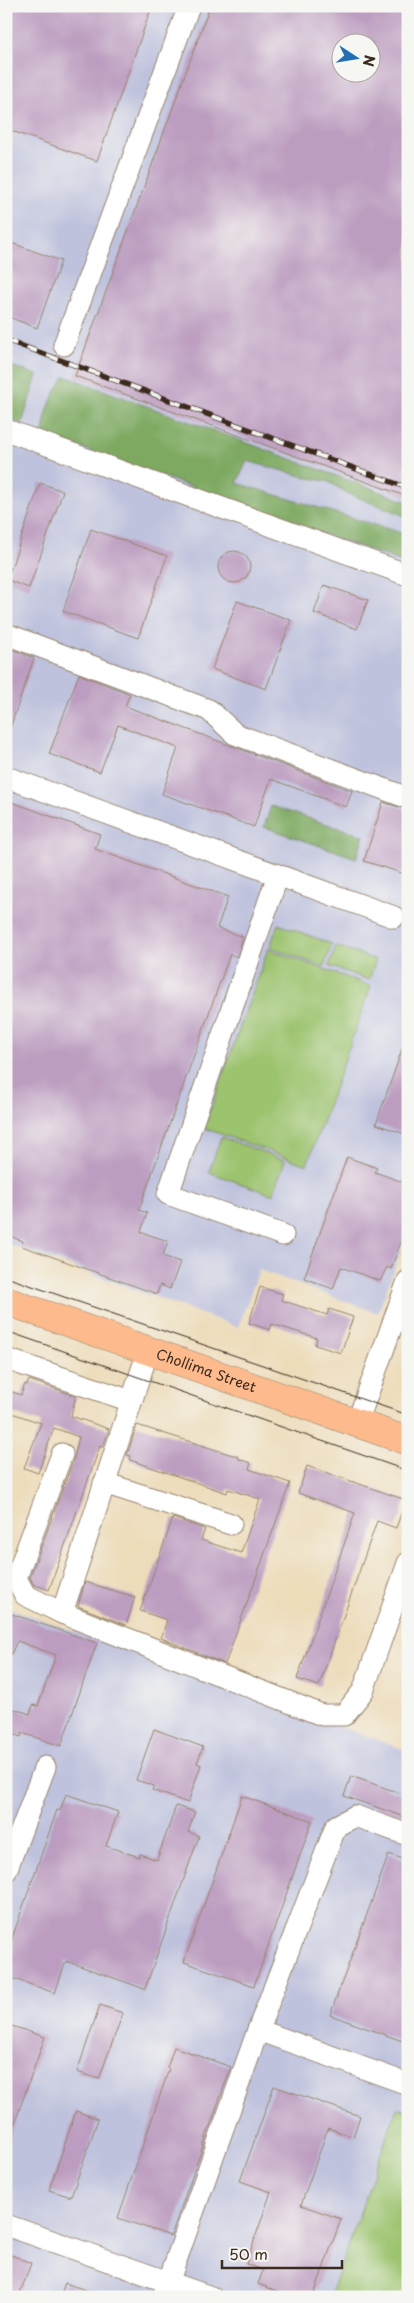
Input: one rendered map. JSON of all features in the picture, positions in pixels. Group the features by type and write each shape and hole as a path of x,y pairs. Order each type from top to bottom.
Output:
{"highway":[{"name":"Chollima Street","path":"6,1302 408,1441"}],"street":[{"path":"64,345 189,6"},
{"path":"6,430 408,575"},
{"path":"6,634 209,710 235,734 408,798"},
{"path":"6,777 394,916"},
{"path":"278,874 168,1194 283,1235"},
{"path":"357,1423 408,1281"},
{"path":"62,1614 148,1351"},
{"path":"6,1359 131,1401"},
{"path":"62,1454 16,1578 25,1595 62,1614 322,1715 344,1715 363,1692 408,1563"},
{"path":"104,1483 231,1524"},
{"path":"6,1870 45,1767"},
{"path":"165,2289 258,2030 336,1826 355,1816 408,1835"},
{"path":"258,2030 408,2084"},
{"path":"6,2225 165,2289 211,2297"}],"shaded area":[{"path":"6,6 408,6 408,1231 378,1313 259,1270 238,1327 6,1243"},
{"path":"6,1607 408,1751 408,2297 6,2297"}],"green space":[{"path":"6,364 37,375 22,424 6,419"},
{"path":"65,376 408,502 408,517 349,494 327,481 247,461 237,483 408,535 408,564 43,434 45,418 50,404"},
{"path":"271,806 364,836 356,858 264,827"},
{"path":"278,924 332,944 324,967 270,947"},
{"path":"336,946 376,960 369,980 329,966"},
{"path":"268,949 371,986 307,1165 204,1128"},
{"path":"221,1137 285,1160 273,1195 209,1172"},
{"path":"397,2108 408,2111 408,2297 330,2297"}],"building":[{"path":"6,6 152,6 97,161 6,129"},
{"path":"210,6 408,6 408,497 75,376"},
{"path":"6,241 61,261 37,328 6,316"},
{"path":"40,483 63,491 29,588 7,580"},
{"path":"91,529 167,556 138,638 63,611"},
{"path":"234,551 240,552 245,556 249,561 249,573 245,578 240,582 234,583 228,582 223,578 219,573 218,567 219,561 223,556 228,552"},
{"path":"324,585 368,600 357,629 314,613"},
{"path":"237,601 291,620 266,689 212,669"},
{"path":"6,647 34,658 8,734 6,733"},
{"path":"79,674 130,694 125,706 352,791 346,807 271,779 254,827 162,794 178,748 118,725 100,772 49,754"},
{"path":"6,800 100,834 95,849 228,897 217,928 243,937 237,957 230,954 139,1210 147,1213 141,1232 168,1241 163,1256 180,1262 170,1289 160,1285 157,1294 22,1246 23,1241 6,1235"},
{"path":"383,802 408,810 408,875 364,861"},
{"path":"406,1038 408,1038 408,1135 376,1124"},
{"path":"347,1157 377,1168 375,1172 408,1184 408,1222 391,1269 387,1267 380,1281 341,1267 333,1289 304,1278"},
{"path":"260,1287 283,1294 281,1300 327,1315 329,1309 353,1317 341,1353 315,1345 317,1338 272,1324 270,1330 249,1323"},
{"path":"29,1380 76,1396 71,1416 109,1429 103,1447 100,1446 49,1590 33,1584 30,1577 74,1458 79,1437 54,1428 38,1473 24,1468 41,1423 6,1411 6,1390 21,1395 25,1384 27,1385"},
{"path":"137,1425 239,1457 239,1459 251,1463 249,1469 290,1483 225,1664 161,1638 167,1620 140,1611 173,1518 205,1529 201,1540 241,1553 260,1499 228,1489 227,1493 130,1460 131,1456 127,1455"},
{"path":"307,1466 406,1500 396,1528 377,1521 319,1686 297,1679 355,1513 298,1493"},
{"path":"85,1582 135,1597 126,1625 78,1606"},
{"path":"6,1612 97,1643 61,1746 22,1733 21,1737 6,1732 6,1706 30,1714 33,1705 38,1706 56,1655 17,1641 6,1665"},
{"path":"154,1729 203,1747 197,1763 201,1765 188,1803 152,1790 154,1786 136,1780"},
{"path":"351,1776 408,1796 405,1817 344,1796"},
{"path":"66,1794 118,1812 106,1846 139,1857 140,1854 157,1860 176,1806 195,1812 188,1832 199,1836 145,1989 66,1961 55,1993 6,1976 6,1955 57,1810 60,1811"},
{"path":"242,1796 312,1821 254,1986 184,1962"},
{"path":"389,1854 408,1861 408,2043 330,2015"},
{"path":"100,2005 123,2013 99,2079 77,2072"},
{"path":"6,2024 45,2037 8,2142 6,2142"},
{"path":"174,2047 231,2067 171,2236 118,2218 169,2069 167,2068"},
{"path":"274,2086 360,2116 353,2137 328,2128 301,2205 341,2219 313,2297 293,2297 258,2284 263,2270 246,2264 271,2192 240,2181"},
{"path":"76,2111 98,2119 71,2197 49,2190"},
{"path":"6,2253 31,2263 19,2297 6,2297"},
{"path":"65,2283 100,2295 99,2297 60,2297"}],"tram line":[{"path":"6,1277 408,1415"},
{"path":"6,1331 408,1471"}],"railway":[{"path":"6,340 408,488"}]}
